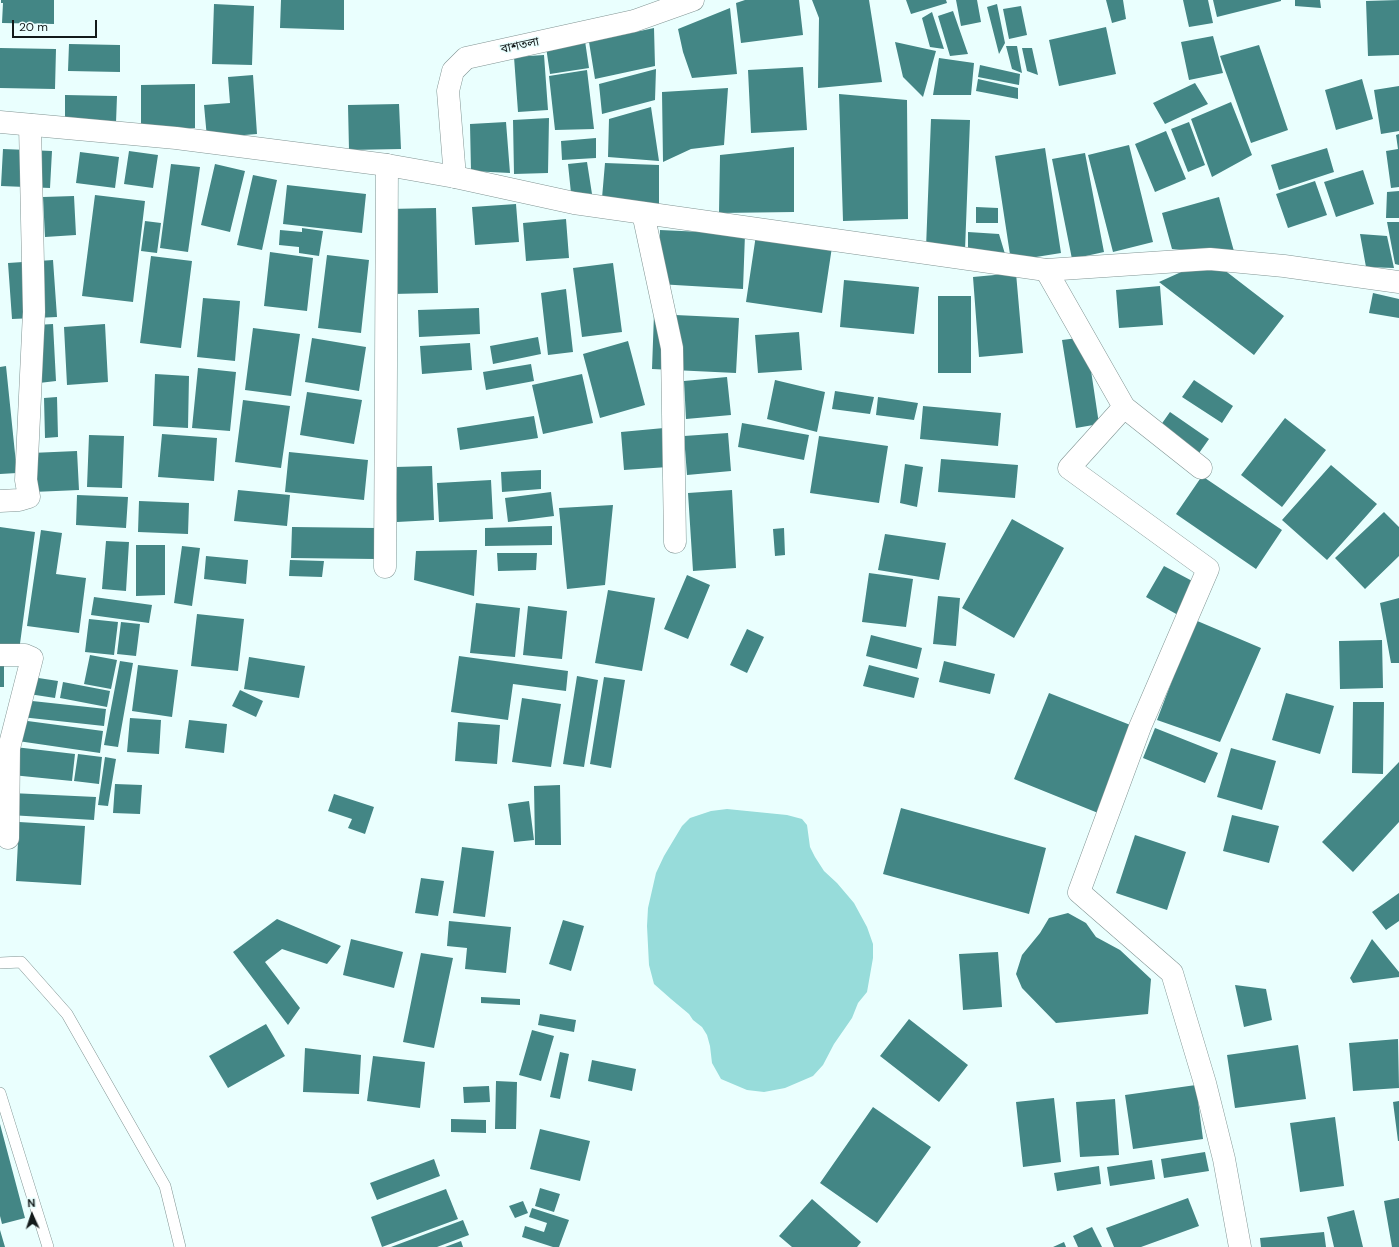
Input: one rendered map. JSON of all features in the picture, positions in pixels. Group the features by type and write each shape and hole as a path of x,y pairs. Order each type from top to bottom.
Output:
{"street":[{"name":"বাশতলা","path":"455,177 448,91 454,71 466,58 634,21 693,0"},
{"path":"0,122 176,138 387,166 455,177 574,203 643,214 1046,270 1210,259 1284,266 1399,282"},
{"path":"0,501 19,500 29,497 26,480 34,312 30,125"},
{"path":"385,567 387,166"},
{"path":"643,214 672,348 675,542"},
{"path":"1046,270 1124,407 1201,468"},
{"path":"1124,407 1069,468 1208,569 1140,727 1079,892 1172,973 1205,1083 1224,1159 1240,1247"},
{"path":"0,655 24,655 32,658 9,748 8,838"}],"lane":[{"path":"0,963 21,962 67,1014 165,1186 180,1247"},
{"path":"0,1093 48,1247"}],"water":[{"path":"727,809 787,815 802,819 807,825 810,847 815,857 824,871 837,883 854,903 867,927 873,944 873,958 867,992 858,1003 852,1018 834,1044 823,1065 813,1076 785,1088 764,1092 747,1090 721,1079 712,1063 707,1035 702,1027 654,984 649,965 647,926 648,908 656,873 664,856 682,826 690,818 711,811"}],"building":[{"path":"1,0 54,0 54,24 2,23 3,3 1,3"},
{"path":"281,0 344,0 344,30 280,28"},
{"path":"745,0 799,0 803,35 741,43 736,3"},
{"path":"812,0 869,0 882,82 818,88 819,18"},
{"path":"906,0 946,0 947,3 911,14"},
{"path":"956,0 977,0 981,22 961,26"},
{"path":"1106,0 1123,0 1126,19 1112,23"},
{"path":"1183,0 1208,0 1213,23 1189,27"},
{"path":"1213,0 1281,0 1281,1 1217,17"},
{"path":"1295,0 1320,0 1321,8 1295,6"},
{"path":"1399,0 1399,55 1368,56 1366,1"},
{"path":"214,4 254,6 252,65 212,64"},
{"path":"997,4 1005,43 999,54 987,7"},
{"path":"1021,6 1027,35 1009,39 1003,9"},
{"path":"730,8 737,74 692,78 683,52 678,29"},
{"path":"953,11 968,54 950,56 938,16"},
{"path":"932,12 944,49 930,47 922,18"},
{"path":"1106,27 1116,74 1059,86 1049,40"},
{"path":"654,28 655,66 595,79 589,42"},
{"path":"1213,36 1223,73 1189,80 1181,42"},
{"path":"585,41 589,68 550,74 546,47"},
{"path":"895,42 936,51 923,97 903,77"},
{"path":"69,44 120,45 120,72 68,71"},
{"path":"1259,45 1288,130 1251,143 1220,56"},
{"path":"1006,46 1017,46 1022,73 1012,69"},
{"path":"0,48 56,49 55,89 0,88"},
{"path":"1022,48 1032,48 1038,75 1027,71"},
{"path":"544,55 548,110 518,112 514,57"},
{"path":"939,58 974,63 971,95 933,95"},
{"path":"980,65 1020,74 1019,85 978,77"},
{"path":"803,67 807,130 751,133 748,70"},
{"path":"656,69 655,100 602,114 599,84"},
{"path":"587,70 594,129 555,130 549,76"},
{"path":"253,75 257,134 207,138 204,105 230,103 228,77"},
{"path":"978,79 1018,88 1018,99 976,91"},
{"path":"1362,79 1373,119 1336,130 1325,90"},
{"path":"1195,83 1208,104 1165,124 1153,103"},
{"path":"195,84 195,128 141,128 141,85"},
{"path":"1399,86 1399,131 1381,134 1374,90"},
{"path":"728,88 724,145 691,149 663,162 662,92"},
{"path":"839,94 907,100 908,219 843,221"},
{"path":"65,95 117,96 116,123 65,122"},
{"path":"1231,102 1252,155 1212,177 1191,119"},
{"path":"399,104 401,149 349,150 348,105"},
{"path":"651,107 659,161 608,157 609,119"},
{"path":"549,118 548,173 514,174 513,120"},
{"path":"931,119 970,120 965,250 926,248"},
{"path":"506,122 510,173 471,171 470,124"},
{"path":"1189,122 1205,165 1188,172 1171,129"},
{"path":"1166,131 1186,179 1155,192 1135,144"},
{"path":"1399,134 1399,187 1391,188 1386,151 1398,149 1396,135"},
{"path":"596,138 596,158 562,160 561,141"},
{"path":"1129,145 1153,242 1113,252 1088,155"},
{"path":"794,147 794,212 719,213 720,155"},
{"path":"1045,148 1061,253 1011,261 995,156"},
{"path":"1327,148 1334,172 1279,190 1271,165"},
{"path":"3,149 52,151 50,188 1,186"},
{"path":"129,151 158,155 153,188 124,184"},
{"path":"80,152 119,157 115,188 76,183"},
{"path":"1085,153 1104,252 1072,259 1052,159"},
{"path":"587,162 592,194 571,193 568,164"},
{"path":"605,163 659,165 659,208 602,198"},
{"path":"171,164 200,167 188,252 160,248"},
{"path":"215,164 245,171 230,232 201,225"},
{"path":"1363,170 1374,204 1336,217 1324,182"},
{"path":"253,175 277,180 262,250 237,245"},
{"path":"1315,181 1327,215 1288,228 1276,194"},
{"path":"287,185 366,194 362,233 283,224"},
{"path":"1399,191 1399,218 1386,218 1387,192"},
{"path":"95,195 145,201 133,302 82,296"},
{"path":"74,196 76,235 45,237 43,197"},
{"path":"1219,197 1235,255 1172,249 1162,213"},
{"path":"516,204 519,242 475,245 472,207"},
{"path":"976,207 998,208 998,223 976,223"},
{"path":"436,208 438,293 392,294 389,209"},
{"path":"566,219 569,258 526,261 523,223"},
{"path":"145,221 161,223 157,253 141,251"},
{"path":"1387,222 1399,222 1399,265 1395,264"},
{"path":"302,228 323,231 319,256 299,253 299,247 279,245 280,230 302,232"},
{"path":"660,230 745,234 743,289 658,284"},
{"path":"968,232 999,234 1005,254 968,250"},
{"path":"1360,234 1387,236 1394,268 1366,267"},
{"path":"756,235 832,247 822,313 746,302"},
{"path":"270,252 313,258 307,311 264,306"},
{"path":"327,255 369,260 361,333 318,328"},
{"path":"151,256 192,261 181,348 140,343"},
{"path":"1210,259 1284,316 1254,355 1159,282"},
{"path":"53,260 57,317 12,319 8,263"},
{"path":"613,263 622,332 582,337 573,268"},
{"path":"1016,273 1023,353 979,357 973,277"},
{"path":"844,280 919,287 914,334 840,327"},
{"path":"1160,286 1163,325 1119,328 1116,290"},
{"path":"566,289 573,352 548,355 541,293"},
{"path":"1373,293 1399,299 1399,318 1369,313"},
{"path":"938,296 971,296 971,373 938,373"},
{"path":"203,298 240,301 235,361 197,357"},
{"path":"479,308 480,334 419,337 418,310"},
{"path":"654,314 739,318 736,373 652,369"},
{"path":"53,324 56,381 39,383 36,325"},
{"path":"105,324 108,382 67,385 64,327"},
{"path":"253,328 300,334 291,396 245,390"},
{"path":"799,332 802,370 758,373 755,335"},
{"path":"538,337 541,354 493,364 490,346"},
{"path":"1086,337 1099,424 1076,428 1062,340"},
{"path":"312,338 366,347 359,391 305,382"},
{"path":"628,341 645,405 600,418 583,354"},
{"path":"470,343 472,370 422,374 420,346"},
{"path":"531,364 534,381 486,390 483,372"},
{"path":"6,366 17,473 0,474 0,367"},
{"path":"198,368 236,372 230,431 192,428"},
{"path":"155,374 189,376 188,428 153,426"},
{"path":"582,374 593,423 543,434 532,385"},
{"path":"727,377 731,415 686,419 684,381"},
{"path":"775,380 825,392 817,432 767,419"},
{"path":"1194,380 1233,406 1222,423 1182,397"},
{"path":"835,391 874,397 870,414 832,409"},
{"path":"307,392 362,400 354,444 300,435"},
{"path":"57,397 58,437 45,438 44,398"},
{"path":"878,397 918,403 914,420 876,415"},
{"path":"243,400 290,406 281,468 235,462"},
{"path":"923,406 1001,413 998,446 920,439"},
{"path":"1170,412 1209,439 1197,456 1158,429"},
{"path":"534,416 538,438 460,450 457,428"},
{"path":"1285,418 1326,450 1282,507 1241,475"},
{"path":"742,423 809,435 804,460 738,447"},
{"path":"664,428 668,467 624,470 621,432"},
{"path":"728,433 731,471 687,475 684,436"},
{"path":"162,434 217,438 214,481 158,477"},
{"path":"89,435 124,436 122,488 87,487"},
{"path":"819,436 888,446 879,503 810,493"},
{"path":"77,451 79,490 33,492 31,453"},
{"path":"289,452 368,460 364,500 285,492"},
{"path":"941,459 1018,465 1015,498 938,492"},
{"path":"905,464 923,467 917,507 900,503"},
{"path":"1331,465 1377,504 1327,560 1282,520"},
{"path":"432,466 434,520 397,522 395,467"},
{"path":"541,470 541,489 502,492 501,472"},
{"path":"1202,476 1282,530 1256,569 1176,514"},
{"path":"491,480 493,519 439,522 437,483"},
{"path":"238,490 290,495 287,526 234,521"},
{"path":"732,490 736,568 693,571 688,493"},
{"path":"551,492 554,516 508,522 505,498"},
{"path":"77,495 128,497 126,528 76,525"},
{"path":"139,501 189,503 188,534 138,532"},
{"path":"613,505 605,585 567,589 559,508"},
{"path":"1384,512 1399,527 1399,556 1365,589 1335,558"},
{"path":"1012,519 1064,548 1014,638 962,608"},
{"path":"552,526 552,545 485,546 485,528"},
{"path":"0,527 35,532 19,651 0,649"},
{"path":"292,527 376,528 376,559 291,558"},
{"path":"784,528 785,555 775,556 773,529"},
{"path":"41,530 62,533 56,574 86,578 79,633 27,626"},
{"path":"885,534 946,543 939,580 878,570"},
{"path":"106,541 129,542 126,591 102,589"},
{"path":"136,545 165,545 165,595 136,596"},
{"path":"182,546 200,548 192,606 174,603"},
{"path":"477,550 474,596 414,580 416,551"},
{"path":"497,553 537,553 536,570 498,571"},
{"path":"206,556 248,560 246,584 204,579"},
{"path":"290,560 324,561 322,577 289,576"},
{"path":"1164,566 1196,583 1178,615 1146,597"},
{"path":"869,573 913,579 906,627 862,622"},
{"path":"687,575 710,585 688,639 664,629"},
{"path":"608,590 655,598 642,671 595,663"},
{"path":"938,596 960,598 956,646 933,644"},
{"path":"94,597 152,605 149,623 91,615"},
{"path":"1399,598 1399,663 1391,663 1380,603"},
{"path":"476,603 520,608 515,657 470,653"},
{"path":"528,606 567,611 562,659 523,655"},
{"path":"197,614 244,619 238,671 191,666"},
{"path":"89,619 118,622 114,655 85,652"},
{"path":"1195,620 1261,648 1220,742 1157,720"},
{"path":"121,622 140,624 136,656 117,654"},
{"path":"747,629 764,637 747,673 730,665"},
{"path":"871,635 922,648 917,669 866,656"},
{"path":"1382,640 1383,688 1340,689 1339,641"},
{"path":"90,655 117,660 111,689 84,684"},
{"path":"459,656 568,671 566,691 513,684 508,720 451,712"},
{"path":"0,657 4,657 4,687 0,687"},
{"path":"249,657 305,666 299,698 244,689"},
{"path":"120,661 133,663 118,747 104,745"},
{"path":"944,661 995,674 990,694 939,682"},
{"path":"138,665 178,670 172,717 132,711"},
{"path":"869,665 919,678 914,698 863,686"},
{"path":"577,676 598,680 584,767 563,764"},
{"path":"32,677 58,681 55,698 29,694"},
{"path":"604,677 625,680 611,768 590,764"},
{"path":"63,682 110,691 107,707 60,698"},
{"path":"240,690 263,701 256,717 232,706"},
{"path":"1049,693 1138,728 1103,815 1014,779"},
{"path":"1286,693 1334,706 1320,754 1272,740"},
{"path":"522,698 561,704 551,767 512,762"},
{"path":"23,700 106,709 104,726 21,717"},
{"path":"1353,702 1384,702 1383,774 1352,773"},
{"path":"130,718 161,720 159,754 127,752"},
{"path":"20,720 103,731 100,753 18,741"},
{"path":"189,720 227,724 224,753 185,748"},
{"path":"458,722 500,725 497,764 455,761"},
{"path":"1155,728 1218,753 1205,783 1143,758"},
{"path":"15,747 75,754 72,781 12,775"},
{"path":"1231,748 1276,761 1262,810 1217,797"},
{"path":"78,754 102,757 99,784 74,781"},
{"path":"105,757 116,759 108,806 98,805"},
{"path":"1399,762 1399,822 1353,872 1322,842"},
{"path":"115,784 142,785 140,814 113,813"},
{"path":"560,785 561,845 535,845 534,786"},
{"path":"11,793 96,797 94,820 9,815"},
{"path":"334,794 374,807 365,834 348,828 352,819 328,811"},
{"path":"529,801 534,840 514,842 508,804"},
{"path":"901,808 1046,848 1029,914 883,874"},
{"path":"1232,815 1279,826 1269,863 1223,851"},
{"path":"19,822 85,826 81,885 16,881"},
{"path":"1135,835 1186,852 1167,910 1116,893"},
{"path":"462,847 494,851 485,917 453,913"},
{"path":"421,878 444,881 438,916 415,913"},
{"path":"1399,893 1399,921 1386,930 1372,912"},
{"path":"1068,913 1086,923 1096,937 1120,950 1151,979 1148,1014 1056,1023 1022,988 1016,974 1022,955 1040,933 1049,918"},
{"path":"277,919 341,946 327,964 282,949 265,962 300,1008 288,1025 233,952"},
{"path":"563,920 584,926 571,971 549,964"},
{"path":"449,921 511,927 506,973 465,969 467,948 447,946"},
{"path":"351,939 403,952 394,988 343,975"},
{"path":"1372,939 1399,972 1399,977 1353,983 1350,978"},
{"path":"998,952 1002,1007 963,1010 959,954"},
{"path":"421,953 453,958 434,1048 403,1042"},
{"path":"1235,985 1266,989 1272,1020 1244,1027"},
{"path":"481,997 520,999 520,1005 481,1003"},
{"path":"540,1014 576,1020 574,1032 538,1025"},
{"path":"909,1019 968,1065 939,1102 880,1056"},
{"path":"266,1024 285,1056 228,1088 209,1056"},
{"path":"532,1030 554,1036 541,1081 519,1075"},
{"path":"1398,1039 1399,1088 1353,1091 1349,1043"},
{"path":"1298,1045 1306,1099 1235,1108 1227,1055"},
{"path":"305,1048 361,1055 359,1094 303,1092"},
{"path":"560,1052 569,1054 560,1099 550,1097"},
{"path":"373,1056 425,1062 420,1108 367,1101"},
{"path":"592,1060 636,1069 632,1091 588,1081"},
{"path":"496,1081 517,1082 516,1129 495,1129"},
{"path":"1196,1085 1203,1139 1133,1149 1125,1095"},
{"path":"489,1086 490,1102 464,1103 463,1087"},
{"path":"1054,1098 1061,1162 1023,1167 1016,1102"},
{"path":"1115,1099 1119,1155 1080,1157 1076,1102"},
{"path":"1399,1101 1399,1141 1398,1141 1393,1102"},
{"path":"873,1107 931,1147 877,1223 820,1183"},
{"path":"1335,1117 1344,1186 1300,1192 1290,1123"},
{"path":"451,1119 486,1120 486,1133 451,1132"},
{"path":"0,1124 25,1218 2,1224 0,1216"},
{"path":"540,1129 590,1141 580,1181 530,1169"},
{"path":"1205,1152 1209,1171 1164,1178 1161,1159"},
{"path":"434,1159 440,1176 377,1200 370,1183"},
{"path":"1152,1160 1155,1179 1110,1186 1107,1167"},
{"path":"1099,1166 1101,1184 1057,1191 1054,1173"},
{"path":"540,1188 560,1194 554,1212 535,1206"},
{"path":"446,1189 458,1219 382,1247 371,1217"},
{"path":"1188,1198 1199,1226 1141,1247 1114,1247 1106,1228"},
{"path":"1399,1198 1399,1247 1392,1247 1384,1201"},
{"path":"812,1199 861,1242 857,1247 792,1247 779,1236"},
{"path":"523,1201 528,1213 515,1218 509,1206"},
{"path":"532,1208 569,1220 559,1247 553,1247 522,1237 525,1226 544,1232 547,1223 529,1217"},
{"path":"1354,1210 1363,1247 1334,1247 1327,1217"},
{"path":"463,1220 469,1235 437,1247 391,1247"},
{"path":"1092,1227 1102,1247 1078,1247 1073,1236"},
{"path":"0,1230 5,1247 0,1247"},
{"path":"1324,1232 1326,1247 1261,1247 1260,1238"},
{"path":"461,1241 463,1247 445,1247"},
{"path":"1064,1242 1066,1247 1053,1247"}]}
